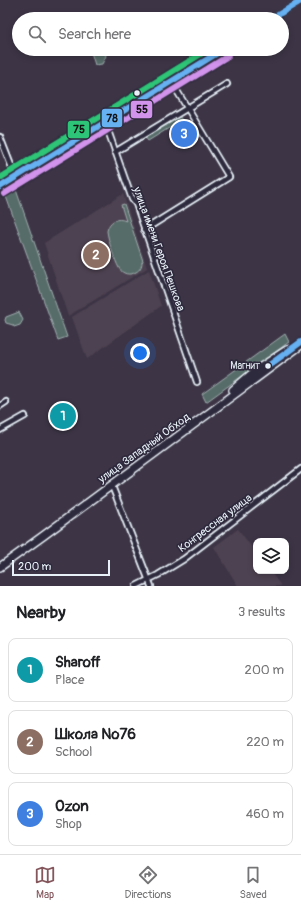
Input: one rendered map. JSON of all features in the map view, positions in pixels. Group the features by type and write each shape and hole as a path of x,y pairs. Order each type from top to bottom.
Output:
{"highway":[{"name":"улица Западный Обход","path":"0,562 55,525 225,397 301,342"},
{"name":"улица Западный Обход","path":"0,567 112,486 301,345"}],"street":[{"path":"283,12 301,1"},
{"path":"0,176 2,185 211,56"},
{"path":"16,177 211,56"},
{"path":"144,230 229,177 172,81"},
{"path":"115,152 227,84"},
{"name":"улица имени Героя Пешкова","path":"105,122 132,199 136,204 197,382"},
{"path":"0,137 16,177"},
{"path":"0,406 6,402"},
{"path":"0,430 25,416"},
{"name":"Конгрессная улица","path":"136,586 184,559 301,469"},
{"path":"112,486 151,586"}],"shaded area":[{"path":"123,194 147,268 68,316 44,243"},
{"path":"149,270 161,306 87,359 72,317"},
{"path":"238,529 253,549 253,574 272,574 281,586 238,586 214,547"}],"green space":[{"path":"92,56 106,56 102,64 95,65"},
{"path":"179,116 182,120 148,141 145,137"},
{"path":"9,182 14,184 67,337 58,340 4,191"},
{"path":"124,204 143,261 139,270 131,274 124,273 120,270 112,250 107,231 112,222 120,219 126,221 121,205"},
{"path":"19,312 23,320 20,325 14,327 13,325 6,323 6,317"},
{"path":"285,334 289,342 206,402 202,394"}],"transit line":[{"name":"78","path":"283,12 301,1"},
{"name":"75","path":"0,178 198,56"},
{"name":"78","path":"0,187 213,56"},
{"name":"55","path":"4,194 228,56"},
{"name":"78","path":"268,366 301,342"}],"place":[{"name":"Ozon","path":"184,134"},
{"name":"Школа №76","path":"96,255"},
{"name":"Магнит","path":"268,366"},
{"name":"Sharoff","path":"63,416"}]}
